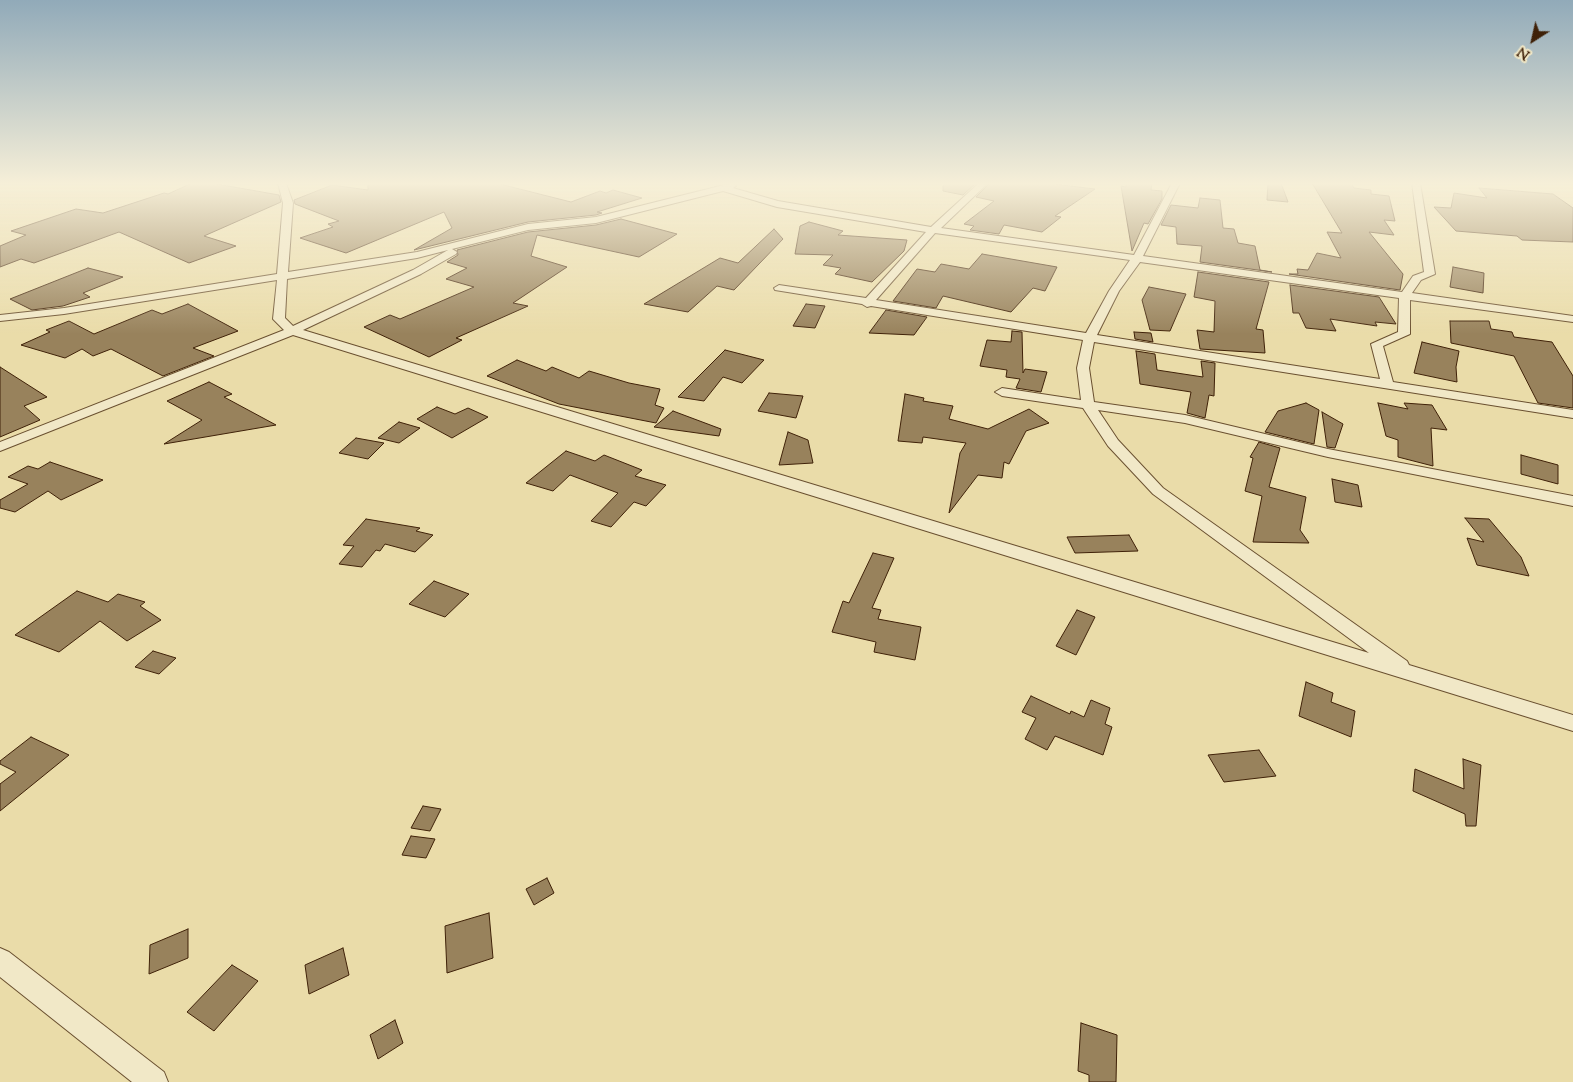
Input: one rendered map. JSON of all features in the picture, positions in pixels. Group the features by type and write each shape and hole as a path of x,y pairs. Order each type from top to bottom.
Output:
{"street":[{"path":"285,233 279,319 292,331 1573,723"},
{"path":"0,318 64,312 417,255 502,233"},
{"path":"867,304 930,233"},
{"path":"958,233 1573,319"},
{"path":"1150,233 1137,258 1114,291 1090,338 1083,368 1088,404 1113,443 1158,491 1412,674"},
{"path":"1387,383 1376,344 1404,334 1405,296 1417,278 1430,274 1424,233"},
{"path":"0,447 292,331 417,272 468,242"},
{"path":"779,288 867,304 1387,383 1573,414"},
{"path":"1002,392 1185,419 1328,453 1573,500"},
{"path":"0,961 154,1082"}],"building":[{"path":"20,233 115,233 34,263 21,259 0,267 0,246 26,235"},
{"path":"122,233 210,233 204,236 236,246 189,263"},
{"path":"314,233 393,233 346,253 300,238"},
{"path":"443,233 481,233 414,250"},
{"path":"522,233 677,234 639,257 537,235 531,256 567,267 513,303 528,306 456,338 462,340 429,357 364,327 390,315 400,319 474,287 446,279 467,268 447,262 458,255 457,250"},
{"path":"769,233 778,233 783,239 734,290 717,286 688,312 644,304 720,258 738,263"},
{"path":"799,233 840,233 838,235 907,240 904,251 872,282 835,274 841,268 823,265 833,255 795,254"},
{"path":"1129,233 1140,233 1132,251"},
{"path":"1176,233 1235,233 1238,243 1255,246 1260,270 1272,272 1200,262 1202,246 1177,244"},
{"path":"1328,233 1370,233 1403,274 1400,290 1289,274 1298,274 1297,269 1308,270 1317,253 1341,258"},
{"path":"1486,233 1573,233 1573,242 1522,240 1517,236"},
{"path":"982,254 1057,267 1045,291 1033,288 1011,312 943,296 936,308 893,301 917,269 935,272 941,264 969,269"},
{"path":"1453,267 1484,273 1483,293 1450,287"},
{"path":"88,268 123,277 83,293 90,297 63,306 32,310 10,299"},
{"path":"1198,272 1269,282 1256,329 1263,330 1265,353 1200,349 1197,330 1214,332 1215,301 1194,297"},
{"path":"1290,285 1379,297 1396,324 1375,322 1377,326 1330,319 1336,331 1306,328 1299,313 1293,313"},
{"path":"1149,287 1186,294 1170,331 1150,330 1142,300"},
{"path":"188,304 238,331 193,348 214,356 163,376 111,349 93,356 82,349 65,358 21,345 50,332 46,330 69,321 94,334 152,310 162,314"},
{"path":"806,304 825,306 815,328 793,326"},
{"path":"886,310 927,317 914,335 869,333"},
{"path":"1450,321 1489,321 1491,329 1512,332 1514,337 1552,342 1573,376 1573,408 1538,403 1514,356 1451,343"},
{"path":"1012,331 1022,332 1023,373 1025,369 1047,372 1041,392 1016,388 1020,379 1006,377 1007,370 980,366 987,340 1011,342"},
{"path":"1134,332 1151,333 1153,342 1135,339"},
{"path":"1422,342 1459,351 1456,367 1457,382 1414,373"},
{"path":"725,350 764,360 742,383 723,377 704,401 678,397"},
{"path":"1136,351 1155,354 1157,370 1203,377 1201,361 1215,363 1214,396 1209,395 1205,418 1187,413 1191,392 1140,384"},
{"path":"517,360 546,371 552,367 579,378 589,371 629,383 660,389 655,405 664,408 656,423 559,404 487,376"},
{"path":"0,367 47,397 24,406 40,420 0,437"},
{"path":"209,382 232,394 224,397 276,425 164,444 202,420 167,401"},
{"path":"769,393 803,396 796,418 758,411"},
{"path":"905,394 924,398 923,401 953,406 949,419 988,429 1029,409 1049,423 1026,431 1009,464 1004,462 1002,478 978,475 949,513 960,453 966,443 923,437 922,443 898,441"},
{"path":"1306,403 1319,410 1314,444 1265,432 1278,411"},
{"path":"1378,403 1408,409 1404,403 1432,405 1447,430 1431,428 1433,466 1398,457 1398,440 1386,436"},
{"path":"437,407 455,414 468,408 488,417 452,438 417,419"},
{"path":"673,411 721,429 719,436 654,427"},
{"path":"1322,412 1343,424 1335,448 1327,447"},
{"path":"399,422 420,428 399,443 378,438"},
{"path":"788,432 808,440 813,463 779,465"},
{"path":"356,438 384,443 368,459 339,453"},
{"path":"1259,442 1280,448 1269,487 1306,497 1300,530 1309,543 1253,542 1262,496 1245,491 1253,458 1250,457"},
{"path":"566,451 595,461 604,455 642,470 635,476 666,485 646,506 634,502 611,527 591,521 618,493 570,475 553,491 526,483"},
{"path":"1521,455 1558,465 1558,484 1521,474"},
{"path":"50,462 103,480 61,500 48,491 15,512 0,508 0,500 28,484 8,477 28,466 38,469"},
{"path":"1332,479 1358,485 1362,507 1335,502"},
{"path":"1465,518 1489,519 1521,557 1529,576 1477,565 1467,538 1484,542"},
{"path":"366,519 420,528 416,531 433,535 415,552 385,544 380,551 376,550 362,567 339,564 354,546 343,545"},
{"path":"1129,535 1138,551 1075,553 1067,537"},
{"path":"873,553 894,558 872,608 881,610 878,619 921,627 915,660 874,652 876,642 832,632 843,601 849,603"},
{"path":"434,581 469,594 445,617 409,604"},
{"path":"77,591 108,602 118,594 145,602 140,606 161,620 127,641 100,621 59,652 15,635"},
{"path":"1077,610 1095,617 1076,655 1056,646"},
{"path":"153,651 176,658 159,674 135,667"},
{"path":"1306,682 1333,693 1331,702 1355,711 1351,737 1299,716"},
{"path":"1031,696 1070,714 1071,711 1084,717 1091,700 1110,708 1105,724 1112,727 1103,755 1055,736 1047,750 1025,739 1036,718 1022,712"},
{"path":"31,737 69,755 0,811 0,784 16,772 0,764 0,761"},
{"path":"1259,750 1276,776 1224,782 1208,755"},
{"path":"1463,759 1481,765 1476,826 1466,826 1465,814 1413,791 1415,769 1464,789"},
{"path":"423,806 441,809 430,831 411,828"},
{"path":"411,836 435,839 426,858 402,855"},
{"path":"547,878 554,893 534,905 526,889"},
{"path":"489,913 493,958 447,973 445,926"},
{"path":"188,929 188,958 149,974 150,945"},
{"path":"343,948 349,975 309,994 305,965"},
{"path":"232,965 258,981 214,1031 187,1012"},
{"path":"395,1020 403,1043 378,1059 370,1035"},
{"path":"1081,1023 1117,1035 1116,1082 1089,1082 1089,1075 1078,1071"}]}
